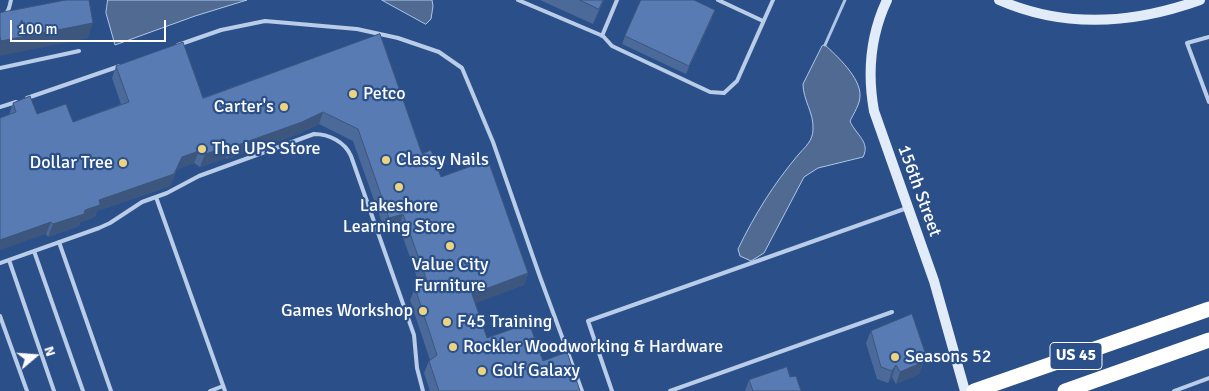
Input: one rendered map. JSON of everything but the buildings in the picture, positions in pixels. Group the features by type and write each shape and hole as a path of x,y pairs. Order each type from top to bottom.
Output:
{"highway":[{"name":"US 45","path":"974,391 1209,309"},
{"name":"US 45","path":"1065,391 1209,340"}],"street":[{"name":"156th Street","path":"887,0 873,39 870,60 870,89 874,111 934,281 965,391"},
{"path":"999,0 1039,14 1099,21 1136,17 1180,7 1200,0"}],"lane":[{"path":"0,16 6,15 9,11 11,0"},
{"path":"518,0 602,36 612,46 710,92 724,93 737,81 773,0"},
{"path":"602,36 618,0"},
{"path":"718,0 763,21"},
{"path":"175,46 220,30 266,21 357,29 398,38 439,52 462,68 493,142 582,391"},
{"path":"1209,37 1188,43 1209,102"},
{"path":"0,68 79,51"},
{"path":"0,107 129,62"},
{"path":"0,263 110,223 142,202 167,193 213,170 314,134 331,137 345,145 351,156 414,335 417,368 423,391"},
{"path":"156,197 224,389 210,391"},
{"path":"612,391 588,321 908,208"},
{"path":"59,242 111,391"},
{"path":"34,251 84,391"},
{"path":"9,260 54,391"},
{"path":"670,391 892,312"},
{"path":"0,316 27,391"},
{"path":"1174,391 1209,378"}],"water":[{"path":"108,0 247,0 195,16 115,45 106,13"},
{"path":"382,0 432,0 431,19 426,24"},
{"path":"825,45 836,55 857,82 860,99 850,121 864,142 865,152 863,157 818,168 804,177 764,253 751,261 740,256 738,249 773,189 812,137 813,123 803,84 822,46"}],"waterway":[{"path":"825,45 845,0"}],"place":[{"name":"Petco","path":"353,94"},
{"name":"Carter's","path":"284,107"},
{"name":"The UPS Store","path":"202,149"},
{"name":"Classy Nails","path":"386,160"},
{"name":"Dollar Tree","path":"123,163"},
{"name":"Lakeshore Learning Store","path":"399,187"},
{"name":"Value City Furniture","path":"450,246"},
{"name":"Games Workshop","path":"423,311"},
{"name":"F45 Training","path":"447,322"},
{"name":"Rockler Woodworking & Hardware","path":"453,347"},
{"name":"Seasons 52","path":"895,357"},
{"name":"Golf Galaxy","path":"482,371"}]}
